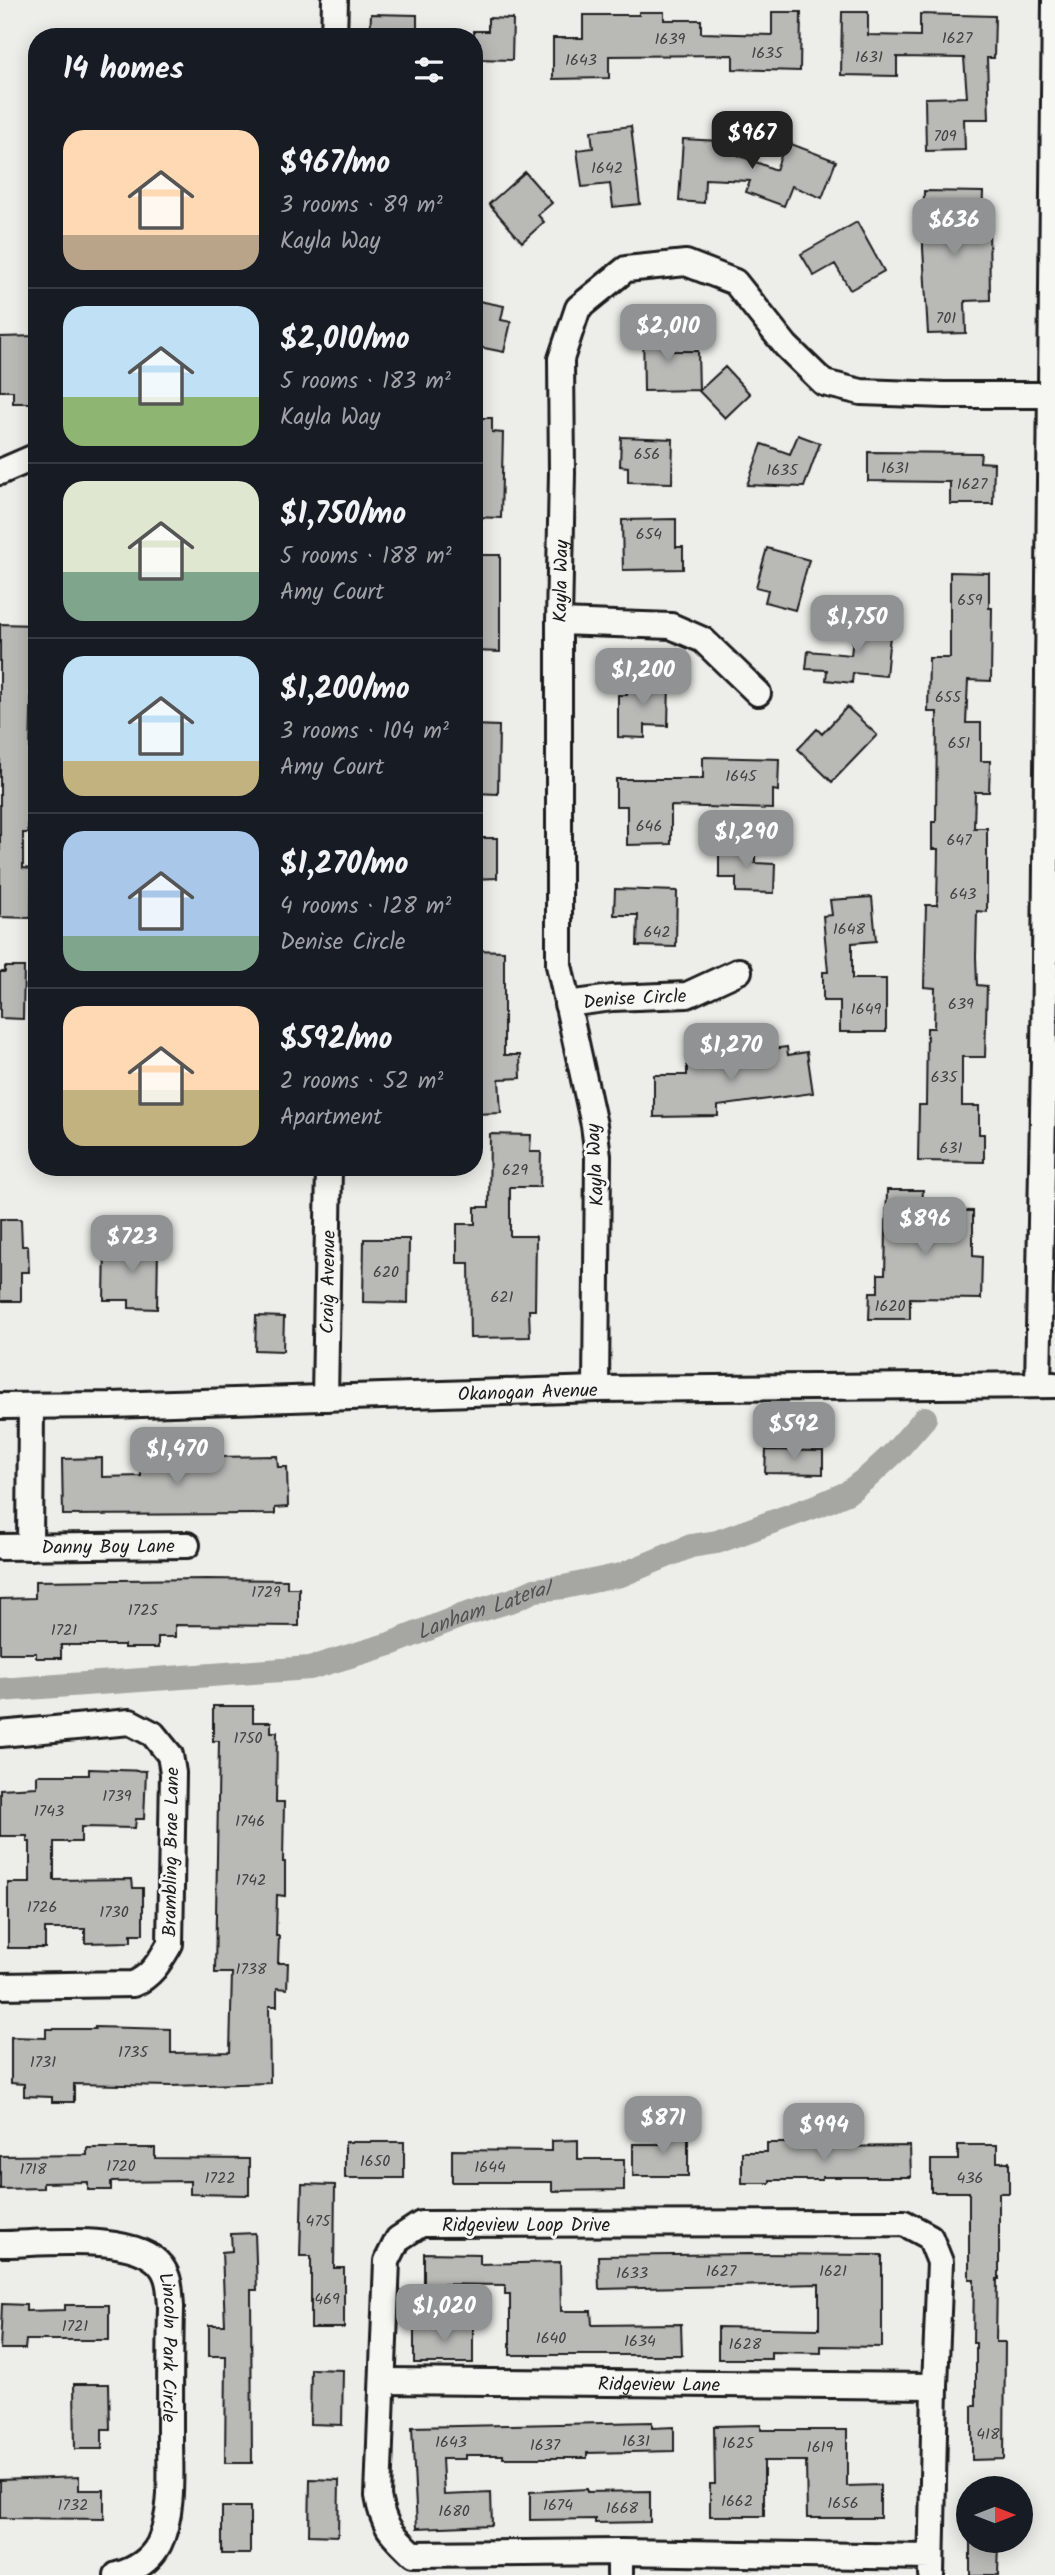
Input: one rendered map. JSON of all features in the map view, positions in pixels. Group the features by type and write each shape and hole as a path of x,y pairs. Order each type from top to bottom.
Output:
{"street":[{"path":"334,28 335,0"},
{"path":"1047,1385 1055,0"},
{"name":"Kayla Way","path":"596,1389 598,1156 594,1125 559,965 561,359 578,308 626,269 686,262 735,282 786,346 824,383 861,392 1053,395"},
{"path":"0,472 28,461"},
{"path":"559,622 671,626 703,640 758,693"},
{"name":"Denise Circle","path":"567,1004 612,998 687,995 739,971"},
{"name":"Craig Avenue","path":"326,1398 329,1176"},
{"name":"Okanogan Avenue","path":"0,1406 596,1389 1047,1385"},
{"name":"Danny Boy Lane","path":"30,1547 31,1406"},
{"name":"Danny Boy Lane","path":"0,1547 187,1545"},
{"name":"Brambling Brae Lane","path":"0,1734 130,1722 153,1734 170,1755 173,1773 170,1944 159,1964 145,1979 133,1984 0,1986"},
{"name":"Ridgeview Loop Drive","path":"904,2223 930,2237 940,2262 935,2386 931,2566 620,2563 413,2554 394,2536 382,2518 378,2496 387,2260 398,2239 421,2224 904,2223"},
{"name":"Lincoln Park Circle","path":"0,2244 125,2245 152,2256 163,2267 169,2284 171,2307 170,2474 167,2517 163,2533 150,2557 138,2567 117,2575"},
{"name":"Ridgeview Lane","path":"384,2381 935,2386"}],"building":[{"path":"639,12 664,12 664,20 701,20 701,33 772,35 772,12 801,12 800,71 733,69 733,55 609,56 609,78 553,79 553,38 583,38 583,15 639,15"},
{"path":"842,12 868,12 868,35 920,36 920,14 995,16 994,58 987,58 989,119 964,119 965,150 926,151 925,98 967,97 964,58 897,57 897,76 841,75"},
{"path":"371,14 417,15 417,28 370,28"},
{"path":"488,18 513,19 512,60 483,59 483,31 488,31"},
{"path":"631,126 640,204 613,207 610,184 582,187 577,150 593,148 591,131"},
{"path":"683,139 738,142 738,155 776,170 786,142 836,161 822,198 792,186 784,206 746,192 750,181 705,179 704,203 679,201"},
{"path":"525,172 552,203 538,215 544,222 522,242 489,204"},
{"path":"924,191 983,192 982,220 989,220 990,300 965,301 966,333 928,334 923,248"},
{"path":"857,222 884,271 850,290 835,264 814,276 801,254"},
{"path":"483,302 504,306 501,320 511,322 504,352 483,348"},
{"path":"668,327 668,351 698,351 699,390 644,391 643,328"},
{"path":"28,336 28,403 13,403 13,391 0,391 0,337"},
{"path":"725,367 750,394 725,418 699,391"},
{"path":"483,418 492,418 492,432 503,433 501,518 483,517"},
{"path":"798,435 820,443 804,487 747,485 762,444 790,454"},
{"path":"621,437 673,439 672,483 628,482 628,467 620,466"},
{"path":"868,452 981,453 980,462 994,463 993,504 950,504 950,482 868,481"},
{"path":"676,519 676,547 683,547 683,569 623,570 622,520"},
{"path":"767,548 809,560 795,610 765,602 768,590 756,587"},
{"path":"483,555 500,555 500,652 483,651"},
{"path":"950,572 989,573 989,608 992,608 991,681 968,680 966,723 981,723 981,761 990,761 989,792 975,792 974,828 987,828 987,912 977,911 976,957 977,985 987,986 985,1057 962,1057 962,1106 979,1106 979,1134 984,1134 984,1162 918,1161 919,1105 926,1105 927,1028 934,1028 935,988 924,987 926,905 937,905 938,849 932,849 932,822 936,822 937,712 928,712 929,658 950,658"},
{"path":"855,622 891,625 886,676 853,673 852,683 826,680 827,670 806,669 808,651 851,655"},
{"path":"0,624 28,625 28,833 23,833 23,868 28,869 28,918 0,917"},
{"path":"628,680 669,681 668,726 645,725 645,738 618,737 618,695 627,695"},
{"path":"847,707 877,735 832,782 798,749 817,729 822,734"},
{"path":"483,725 499,726 498,794 483,793"},
{"path":"703,757 779,759 778,791 773,790 773,809 671,806 671,844 627,845 627,806 616,806 616,779 703,779"},
{"path":"483,838 497,838 497,878 483,879"},
{"path":"719,846 755,847 755,863 775,864 774,893 736,892 736,878 719,878"},
{"path":"615,889 677,891 676,947 637,946 638,915 614,915"},
{"path":"872,897 876,941 852,943 852,979 886,979 886,1032 840,1032 840,1001 823,1001 823,972 828,972 823,916 832,915 830,900"},
{"path":"483,950 504,951 504,1055 520,1055 521,1078 499,1079 501,1113 483,1114"},
{"path":"5,967 24,967 23,1019 0,1018 0,972 5,972"},
{"path":"787,1047 788,1055 807,1052 813,1093 718,1106 718,1116 654,1117 654,1075 687,1075 687,1059 753,1057 752,1052"},
{"path":"490,1134 531,1135 530,1152 541,1152 540,1187 510,1187 510,1236 536,1236 535,1310 529,1310 530,1337 470,1338 469,1263 457,1263 457,1224 475,1224 475,1207 489,1207"},
{"path":"887,1190 923,1190 922,1210 973,1211 973,1256 982,1257 981,1299 910,1298 910,1319 869,1319 870,1292 878,1292 878,1274 885,1274"},
{"path":"0,1219 21,1219 22,1246 28,1246 29,1272 21,1272 21,1301 0,1301"},
{"path":"364,1239 409,1239 408,1303 363,1302"},
{"path":"105,1245 158,1246 157,1309 129,1308 129,1300 104,1300"},
{"path":"256,1316 284,1317 283,1351 255,1350"},
{"path":"766,1450 823,1451 823,1474 765,1473"},
{"path":"277,1456 278,1467 287,1467 288,1507 275,1508 275,1514 63,1515 62,1459 102,1458 102,1477 141,1476 141,1458"},
{"path":"287,1580 287,1588 299,1588 299,1626 175,1625 175,1637 158,1637 158,1648 61,1645 61,1658 36,1658 36,1653 0,1653 0,1599 35,1598 35,1581"},
{"path":"213,1706 253,1706 253,1722 271,1722 271,1732 277,1732 276,1802 284,1802 285,1896 277,1895 276,1936 279,1936 278,1963 288,1963 287,1989 277,1988 277,2006 269,2006 270,2083 171,2086 74,2084 74,2102 52,2102 52,2097 24,2096 24,2084 11,2083 11,2037 46,2038 46,2029 171,2029 171,2053 230,2052 232,1973 215,1973 219,1741 213,1741"},
{"path":"89,1769 146,1771 144,1819 136,1819 135,1828 81,1827 81,1842 54,1842 54,1880 132,1879 133,1888 143,1888 143,1934 131,1934 131,1942 85,1943 85,1929 45,1929 45,1948 8,1948 8,1883 30,1883 30,1842 27,1842 27,1836 0,1836 0,1789 37,1787 37,1775 89,1775"},
{"path":"663,2130 688,2130 688,2176 633,2176 633,2144 664,2144"},
{"path":"578,2140 578,2159 624,2159 624,2190 552,2191 552,2182 452,2182 452,2150 552,2151 552,2141"},
{"path":"345,2142 404,2142 404,2178 345,2178"},
{"path":"767,2143 822,2143 822,2147 910,2146 911,2177 822,2177 822,2180 742,2183 742,2152 767,2152"},
{"path":"958,2145 997,2145 997,2162 1009,2162 1009,2193 999,2193 997,2279 996,2342 1005,2342 1004,2459 972,2460 972,2406 976,2406 976,2343 973,2343 974,2279 969,2279 969,2192 931,2192 931,2160 958,2160"},
{"path":"87,2148 155,2148 155,2158 249,2159 249,2195 190,2194 190,2181 111,2182 111,2190 88,2190 88,2182 43,2183 43,2188 0,2189 0,2156 87,2155"},
{"path":"302,2184 335,2185 334,2268 344,2268 344,2328 311,2328 311,2256 300,2256"},
{"path":"255,2233 257,2290 251,2290 252,2463 225,2463 226,2356 209,2356 209,2325 225,2325 222,2252 232,2251 231,2234"},
{"path":"424,2253 480,2254 480,2264 560,2262 561,2311 591,2311 592,2325 681,2324 682,2355 510,2355 510,2294 505,2294 505,2285 424,2284"},
{"path":"882,2255 882,2347 821,2346 821,2353 771,2352 771,2359 718,2359 718,2327 819,2329 819,2284 599,2289 598,2256"},
{"path":"2,2304 26,2305 26,2311 65,2310 65,2305 109,2305 109,2340 26,2340 25,2349 0,2349"},
{"path":"414,2326 473,2326 473,2363 414,2363"},
{"path":"311,2369 343,2370 342,2425 310,2424"},
{"path":"74,2384 109,2384 110,2429 102,2429 102,2449 75,2449"},
{"path":"652,2422 652,2428 674,2427 674,2451 587,2453 587,2458 465,2455 465,2459 442,2459 444,2495 491,2493 492,2525 417,2528 412,2427"},
{"path":"761,2425 761,2430 847,2430 847,2486 880,2485 880,2518 807,2518 806,2461 764,2461 764,2516 710,2516 710,2484 715,2484 714,2426"},
{"path":"79,2477 79,2490 104,2490 104,2519 0,2518 0,2480"},
{"path":"310,2479 339,2480 338,2536 309,2535"},
{"path":"587,2489 587,2492 650,2491 650,2522 530,2520 530,2492"},
{"path":"222,2507 250,2507 250,2554 222,2554"},
{"path":"970,2553 999,2553 998,2575 970,2575"}],"waterway":[{"name":"Lanham Lateral","path":"0,1690 310,1668 390,1644 535,1590 621,1575 691,1546 717,1542 819,1505 847,1493 869,1476 925,1418"}]}
